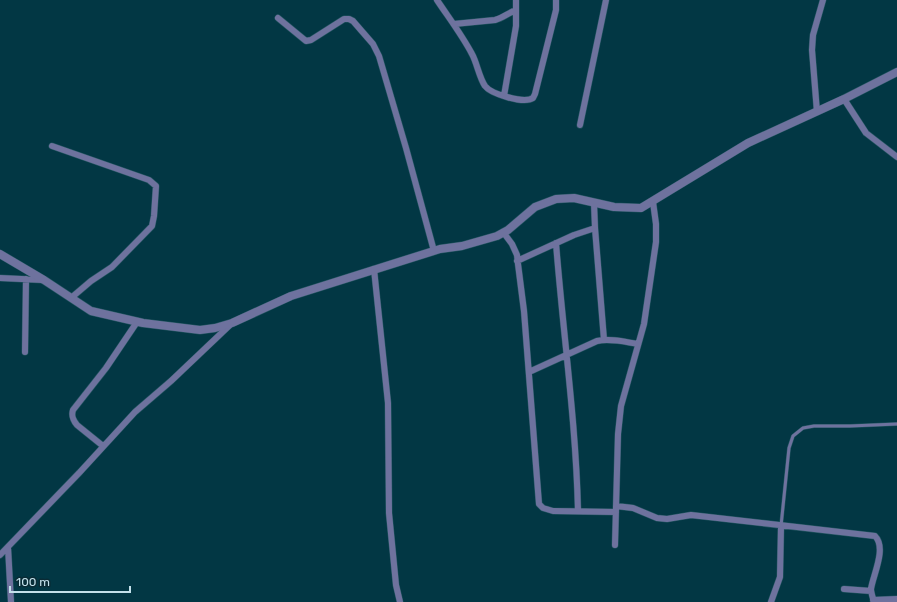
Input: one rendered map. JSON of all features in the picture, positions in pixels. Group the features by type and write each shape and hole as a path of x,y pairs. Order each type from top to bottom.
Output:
{"street":[{"path":"437,0 454,24 473,56 485,87 492,92 504,96 527,100 533,98 556,10 556,0"},
{"path":"504,96 516,26 516,0"},
{"path":"580,125 606,0"},
{"path":"816,112 812,42 816,20 823,0"},
{"path":"454,24 500,19 508,13 516,10"},
{"path":"278,18 306,41 311,40 344,19 349,19 353,21 373,44 379,56 434,251"},
{"path":"0,254 44,280 91,311 137,322 200,330 215,328 291,296 434,251 479,242 497,236 523,218 535,207 556,199 567,198 614,207 641,208 748,143 844,99 897,72"},
{"path":"844,99 866,133 897,157"},
{"path":"52,146 149,180 156,186 152,226 112,266 71,298"},
{"path":"615,545 618,434 621,406 644,324 656,242 656,224 653,202"},
{"path":"594,203 604,340"},
{"path":"518,261 556,243 595,228"},
{"path":"504,232 512,244 518,261 524,311 539,504 548,510 578,511 633,508 657,518 667,519 691,515 876,536 879,540 880,549 871,591 874,601 897,599"},
{"path":"556,243 566,355 572,395 578,511"},
{"path":"374,269 388,403 389,514 396,585 400,602"},
{"path":"0,278 44,280"},
{"path":"25,352 26,279"},
{"path":"103,446 74,422 72,414 73,410 106,368 137,322"},
{"path":"0,555 134,412 171,381 232,322"},
{"path":"529,372 597,341 604,340 638,344"},
{"path":"771,602 781,570 781,526"},
{"path":"8,547 11,602"},
{"path":"844,589 871,591"}],"lane":[{"path":"781,526 789,448 792,436 803,428 814,426 897,424"}]}
